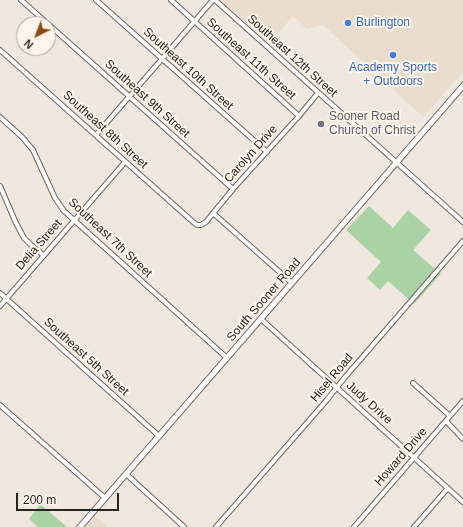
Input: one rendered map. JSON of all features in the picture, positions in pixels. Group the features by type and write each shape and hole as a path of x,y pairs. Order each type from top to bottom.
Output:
{"main road":[{"name":"South Sooner Road","path":"80,527 463,86"}],"street":[{"name":"Southeast 9th Street","path":"21,0 39,16"},
{"name":"Southeast 10th Street","path":"96,0 267,152"},
{"name":"Southeast 11th Street","path":"171,0 299,116"},
{"path":"96,135 194,21 214,0"},
{"name":"Southeast 12th Street","path":"214,0 463,222"},
{"name":"Southeast 9th Street","path":"56,31 233,189"},
{"name":"Southeast 8th Street","path":"0,50 197,225"},
{"name":"Carolyn Drive","path":"197,225 201,225 206,222 233,189 318,93"},
{"name":"Southeast 7th Street","path":"0,117 28,143 37,158 55,198 64,211 227,358"},
{"name":"Delia Street","path":"0,306 125,162"},
{"path":"0,186 24,238 43,255"},
{"path":"213,213 292,283"},
{"name":"Hisel Road","path":"216,527 463,241"},
{"name":"Southeast 5th Street","path":"0,293 159,436"},
{"name":"Judy Drive","path":"261,319 463,502"},
{"path":"413,383 450,416"},
{"name":"Howard Drive","path":"354,527 463,401"},
{"path":"0,405 105,498"},
{"path":"446,421 463,439"},
{"path":"126,474 184,527"},
{"path":"414,527 448,488"}],"shaded area":[{"path":"221,0 463,0 463,72 423,117 323,25 307,29 293,16 269,44"},
{"path":"95,516 108,527 86,527"}],"green space":[{"path":"369,206 393,228 408,210 431,230 413,250 441,274 414,304 388,281 380,290 367,278 381,262 346,230"},
{"path":"40,504 67,527 38,527 29,519"}],"place":[{"name":"Burlington","path":"348,23"},
{"name":"Academy Sports + Outdoors","path":"393,55"},
{"name":"Sooner Road Church of Christ","path":"321,124"}]}
